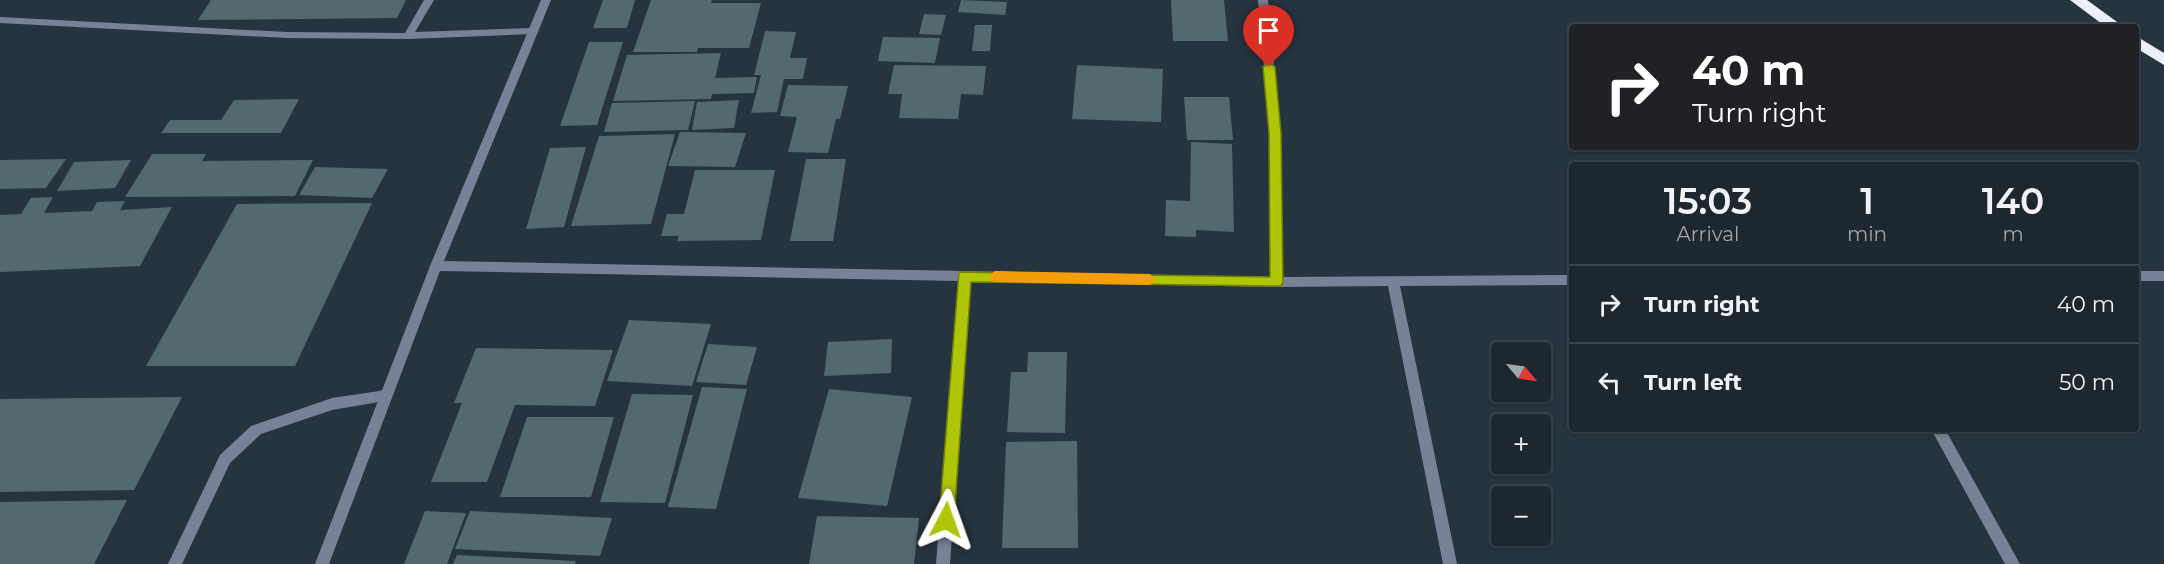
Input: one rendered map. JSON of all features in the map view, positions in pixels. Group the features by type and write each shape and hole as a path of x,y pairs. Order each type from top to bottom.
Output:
{"highway":[{"path":"2077,0 2112,24"},
{"path":"2139,42 2164,60"}],"street":[{"path":"408,36 429,0"},
{"path":"322,564 436,266 546,0"},
{"path":"1263,0 1275,133 1277,282"},
{"path":"0,20 287,35 408,36 534,31"},
{"path":"436,266 1277,282 1569,280"},
{"path":"943,564 964,276"},
{"path":"2139,276 2164,276"},
{"path":"1393,281 1450,564"},
{"path":"175,564 225,459 256,430 332,404 386,396"},
{"path":"1940,432 2013,564"}],"building":[{"path":"211,0 406,0 397,18 198,20"},
{"path":"603,0 635,0 627,28 593,28"},
{"path":"651,0 761,3 749,48 698,48 697,52 633,52"},
{"path":"961,0 1007,2 1005,15 958,12"},
{"path":"1171,0 1224,0 1228,41 1173,41"},
{"path":"924,14 946,15 941,35 919,34"},
{"path":"975,25 992,25 990,51 972,51"},
{"path":"765,31 796,32 790,58 807,58 803,79 784,79 777,112 751,113 761,75 754,75"},
{"path":"883,37 940,38 935,63 878,61"},
{"path":"589,42 623,42 597,125 560,126"},
{"path":"721,53 715,78 757,77 754,93 712,94 711,99 613,101 627,55"},
{"path":"894,65 986,66 983,95 961,94 958,119 899,118 902,94 888,94"},
{"path":"1077,65 1163,69 1161,122 1072,119"},
{"path":"788,85 848,86 840,119 836,119 828,153 788,152 797,117 780,116"},
{"path":"1184,97 1229,97 1233,140 1187,140"},
{"path":"299,99 281,133 161,133 170,120 221,120 234,100"},
{"path":"739,100 734,128 692,130 697,102"},
{"path":"695,101 688,130 604,132 612,103"},
{"path":"680,132 746,133 735,167 668,166"},
{"path":"675,134 651,224 571,226 599,136"},
{"path":"1191,142 1232,144 1234,232 1196,230 1196,237 1165,236 1166,200 1190,201"},
{"path":"586,147 564,227 526,229 550,148"},
{"path":"152,154 206,154 202,161 313,160 295,196 125,197"},
{"path":"66,159 46,188 0,189 0,160"},
{"path":"806,159 846,159 833,241 790,241"},
{"path":"131,160 115,188 57,191 74,162"},
{"path":"315,167 388,169 372,198 299,195"},
{"path":"695,170 775,170 761,240 677,241 679,236 661,236 667,214 684,214"},
{"path":"53,197 44,213 92,211 97,202 125,201 120,210 172,207 140,266 0,272 0,215 21,214 31,198"},
{"path":"372,203 295,366 146,366 237,204"},
{"path":"629,320 711,324 692,386 607,381"},
{"path":"892,339 891,373 824,376 828,342"},
{"path":"708,344 757,347 746,385 696,382"},
{"path":"476,348 613,350 595,406 515,405 487,482 431,482 462,403 454,403"},
{"path":"1028,352 1067,352 1065,433 1007,432 1011,372 1027,372"},
{"path":"702,387 747,389 716,509 668,507"},
{"path":"829,389 912,397 887,506 798,498"},
{"path":"632,394 693,395 665,503 600,502"},
{"path":"182,397 134,490 0,492 0,399"},
{"path":"527,417 614,417 591,497 500,497"},
{"path":"1077,441 1078,548 1002,548 1006,442"},
{"path":"127,500 94,564 0,564 0,502"},
{"path":"425,511 466,513 447,564 404,564"},
{"path":"470,511 612,518 600,556 455,549"},
{"path":"817,516 919,518 914,564 809,564"},
{"path":"457,555 576,561 575,564 453,564"}],"slow traffic":[{"path":"995,277 1150,280"}],"route":[{"path":"946,520 964,276 1277,282 1275,133 1269,67"}]}
